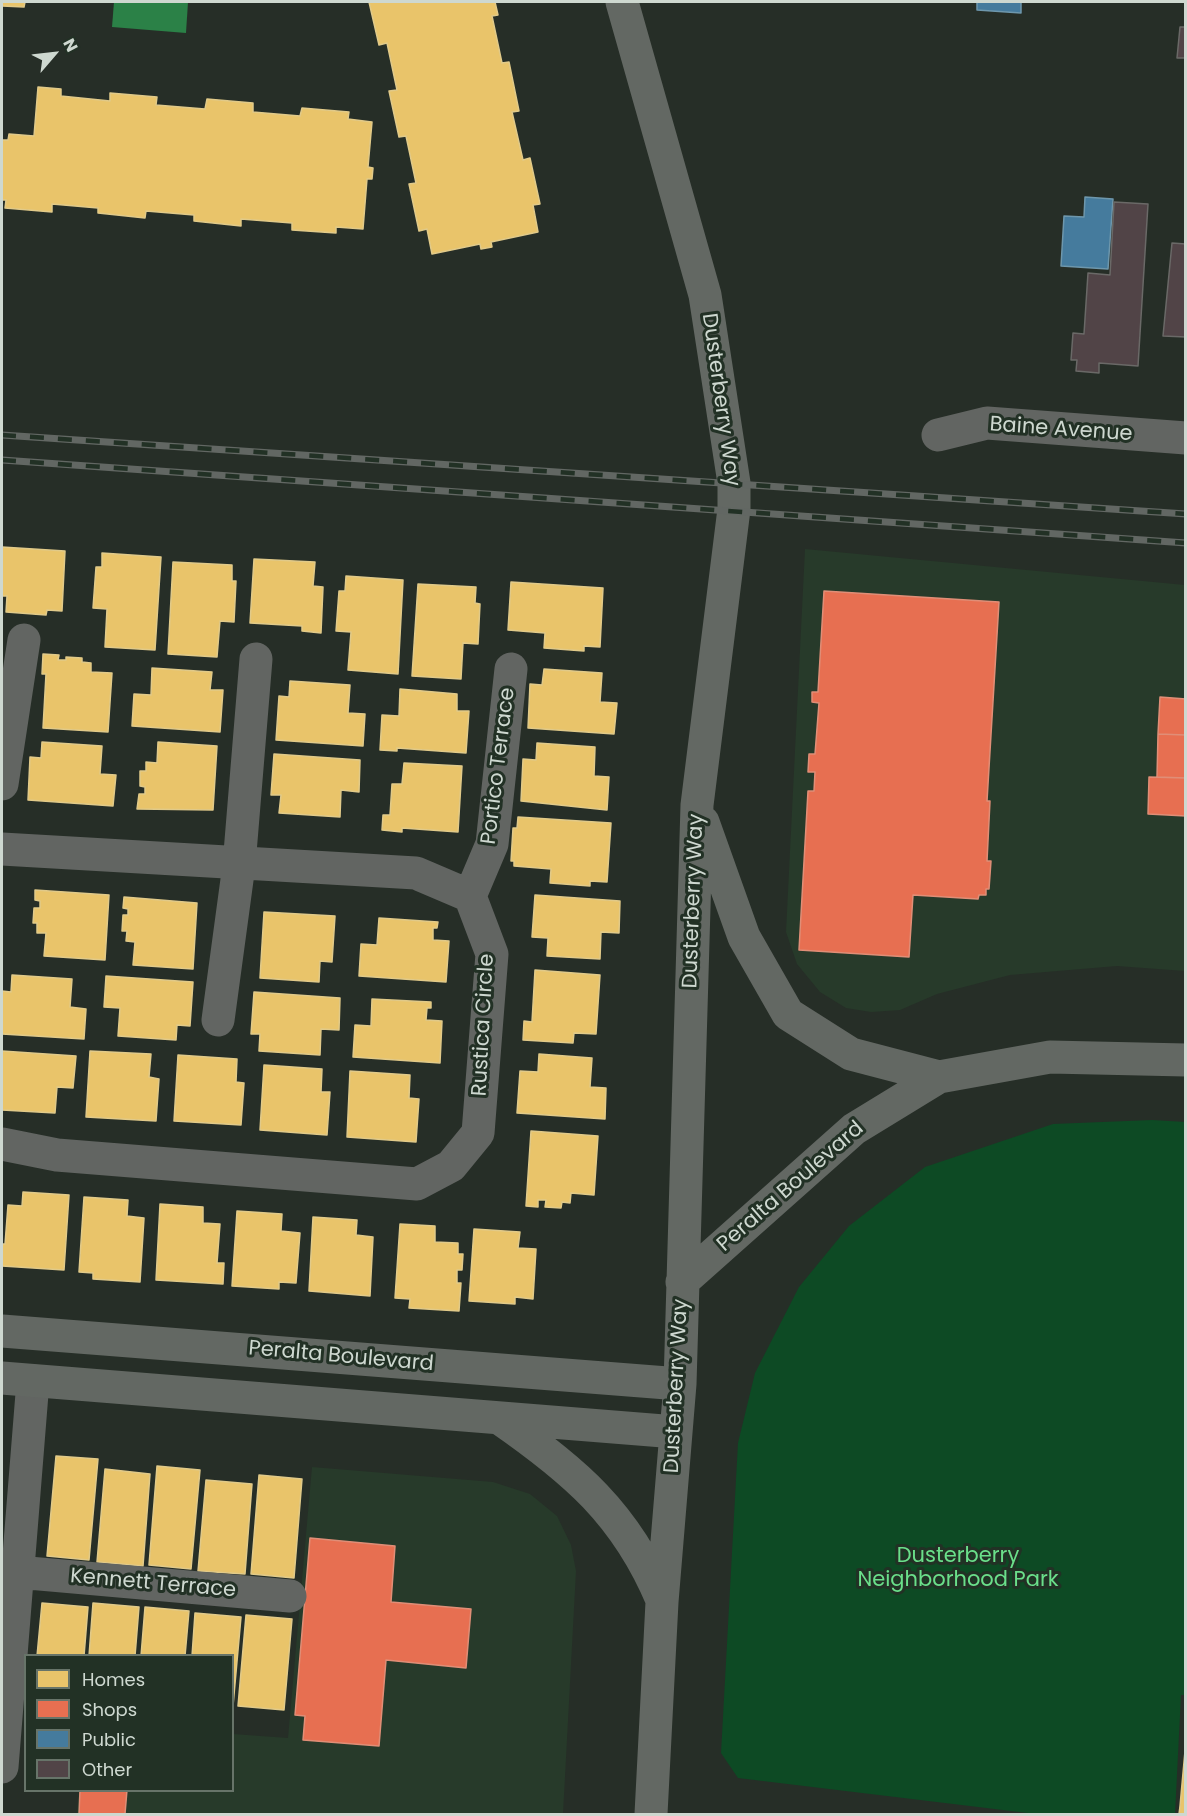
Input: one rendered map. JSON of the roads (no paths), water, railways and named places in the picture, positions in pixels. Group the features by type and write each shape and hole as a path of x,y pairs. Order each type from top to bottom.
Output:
{"main road":[{"name":"Dusterberry Way","path":"622,2 705,295 734,483 734,509 697,804 680,1384 662,1602 651,1815"},
{"path":"697,804 744,937 788,1014 851,1054 939,1077"},
{"name":"Peralta Boulevard","path":"682,1282 854,1129 939,1077 1050,1057 1185,1060"},
{"name":"Peralta Boulevard","path":"2,1330 680,1384"},
{"path":"17,1379 676,1432"},
{"path":"498,1417 554,1456 593,1492 636,1548 662,1602"}],"street":[{"name":"Baine Avenue","path":"938,435 987,423 1185,438"},
{"path":"2,784 24,640"},
{"path":"218,1020 239,865 256,659"},
{"name":"Portico Terrace","path":"471,896 492,844 511,669"},
{"path":"2,849 239,865 416,873 471,896"},
{"name":"Rustica Circle","path":"2,1144 57,1155 417,1184 451,1166 478,1133 492,954 471,896"},
{"path":"2,1767 17,1572 17,1379"},
{"name":"Kennett Terrace","path":"17,1572 290,1596"}],"railway":[{"path":"2,435 1186,514"},
{"path":"2,460 1186,543"}],"park label":[{"name":"Dusterberry Neighborhood Park","path":"958,1569"}]}
